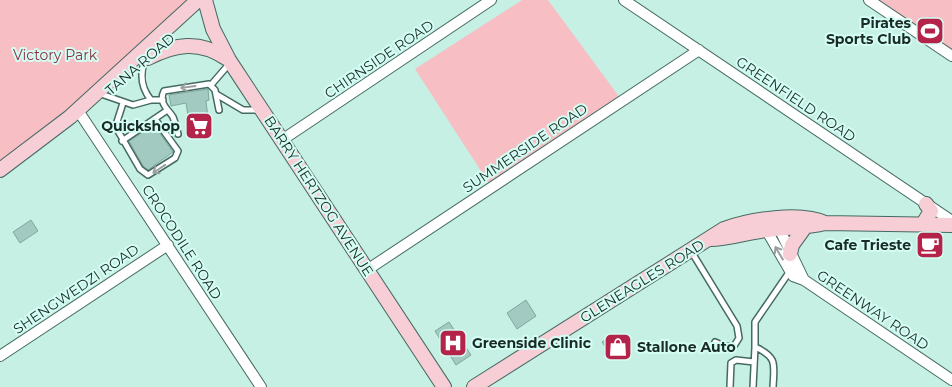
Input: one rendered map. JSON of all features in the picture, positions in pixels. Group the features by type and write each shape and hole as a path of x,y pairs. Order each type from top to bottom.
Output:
{"main road":[{"name":"BARRY HERTZOG AVENUE","path":"206,1 213,29 229,62 444,387"},
{"name":"TANA ROAD","path":"75,113 104,95 146,60 206,1"},
{"name":"TANA ROAD","path":"0,170 75,113 206,1"},
{"path":"146,60 167,49 191,45 209,48 229,62"},
{"path":"926,204 931,211 927,224 952,237"},
{"name":"GLENEAGLES ROAD","path":"474,387 726,228 810,218 825,223"},
{"name":"GLENEAGLES ROAD","path":"770,224 805,227 825,223 952,225"},
{"path":"790,254 792,245 805,227"}],"street":[{"name":"CHIRNSIDE ROAD","path":"282,140 491,0"},
{"name":"GREENFIELD ROAD","path":"624,0 952,221"},
{"path":"869,0 952,56"},
{"name":"SUMMERSIDE ROAD","path":"367,270 699,50"},
{"name":"CROCODILE ROAD","path":"75,113 168,245 261,387"},
{"name":"GREENWAY ROAD","path":"770,224 790,254 804,280"},
{"name":"GREENWAY ROAD","path":"770,224 793,276 804,280 952,380"},
{"name":"SHENGWEDZI ROAD","path":"0,356 168,245"}],"lane":[{"path":"146,60 142,78 146,93 151,100"},
{"path":"178,134 172,117 166,111 163,93 170,89 211,85 229,62"},
{"path":"211,85 216,94 219,110"},
{"path":"216,94 242,110 262,110"},
{"path":"104,95 123,104 138,105 151,100 163,100"},
{"path":"123,104 116,125 122,141 144,173 148,175 156,172 175,158 178,151 154,119"},
{"path":"122,141 166,111"},
{"path":"691,250 737,326 739,338 734,346 724,346 714,342"},
{"path":"753,387 755,322 790,271"},
{"path":"755,347 768,352 774,362 773,387"},
{"path":"730,387 731,363 736,360 754,362"}],"green space":[{"name":"Victory Park","path":"0,0 193,0 81,105 0,160"},
{"path":"522,0 548,0 623,102 490,185 415,69"},
{"name":"Pirates Sports Club","path":"865,0 952,0 952,62"}],"building":[{"path":"208,89 209,100 206,101 208,118 189,121 186,103 171,106 169,95"},
{"path":"154,125 173,152 148,170 143,166 129,141"},
{"path":"31,220 38,231 20,243 13,232"},
{"path":"526,300 536,316 517,329 507,313"},
{"name":"Greenside Clinic","path":"449,322 471,355 456,365 435,331"},
{"name":"Stallone Auto","path":"609,338 614,345 624,339 631,349 614,360 602,342"}],"place":[{"name":"Pirates Sports Club","path":"930,31"},
{"name":"Quickshop","path":"199,126"},
{"name":"Cafe Trieste","path":"930,245"},
{"name":"Greenside Clinic","path":"453,343"},
{"name":"Stallone Auto","path":"618,347"}]}
